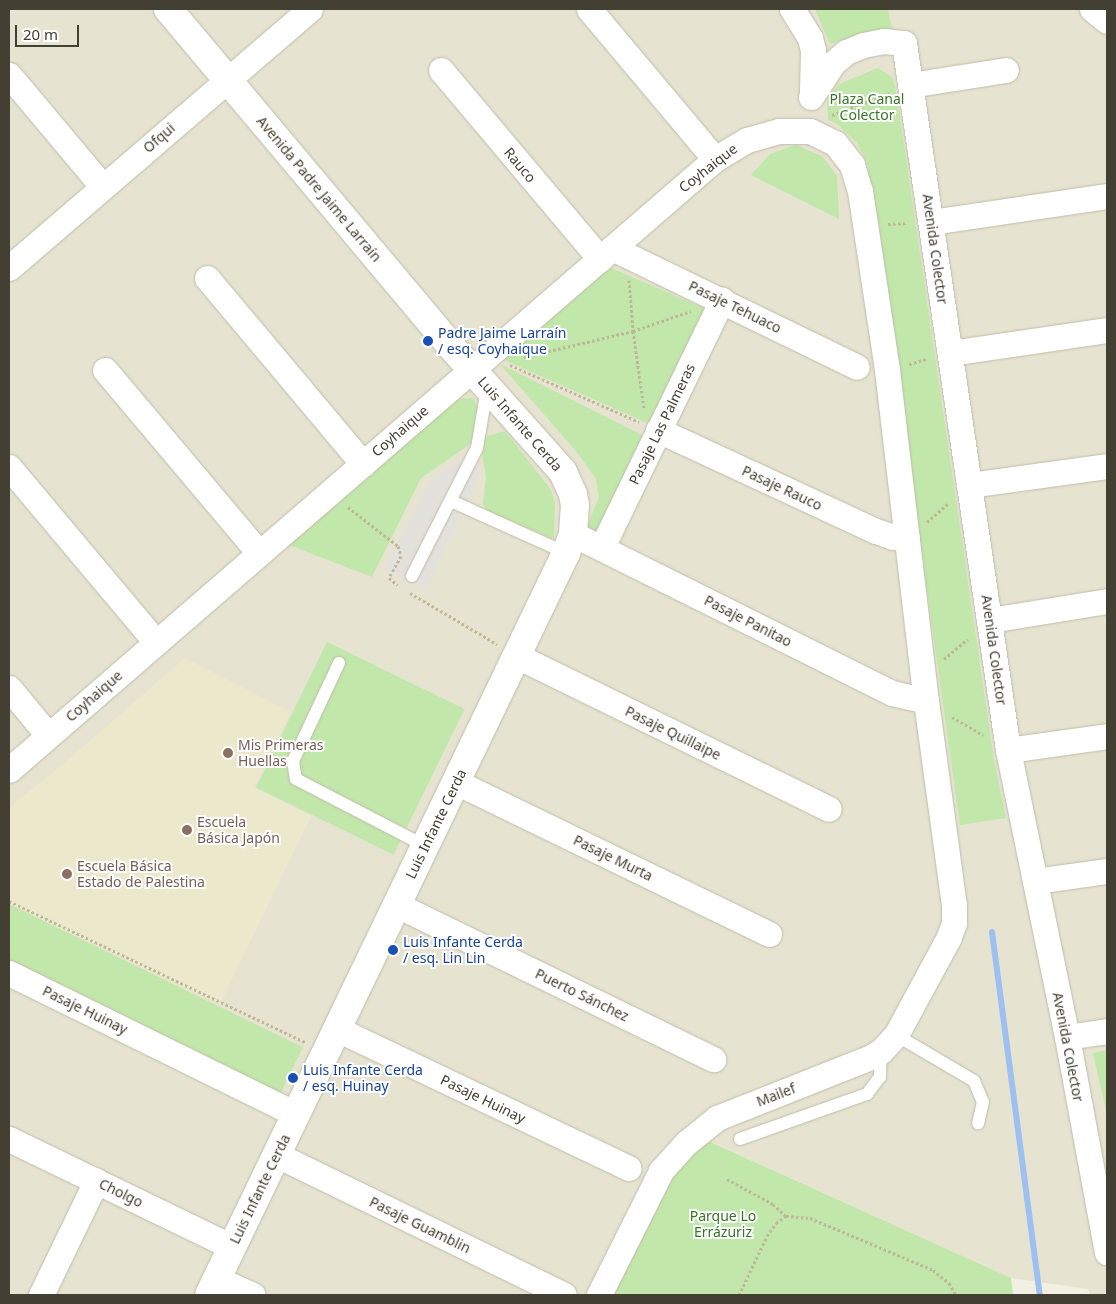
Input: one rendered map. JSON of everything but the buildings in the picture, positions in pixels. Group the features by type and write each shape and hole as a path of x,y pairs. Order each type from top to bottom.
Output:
{"street":[{"name":"Avenida Padre Jaime Larraín","path":"168,9 480,378"},
{"name":"Ofqui","path":"9,268 310,9"},
{"path":"589,9 715,160"},
{"path":"792,9 810,38 813,50 810,127 835,143 852,164 858,177 887,370 924,689 954,905 954,923 949,937 888,1043"},
{"path":"1092,9 1107,21"},
{"name":"Avenida Colector","path":"811,97 833,63 846,52 863,45 884,41 904,43 1008,750 1067,1037 1107,1252"},
{"name":"Rauco","path":"441,70 613,254"},
{"path":"910,85 1006,70"},
{"path":"9,75 103,187"},
{"name":"Coyhaique","path":"9,770 363,464 480,378 715,160 747,140 764,134 810,127"},
{"path":"931,222 1107,196"},
{"name":"Pasaje Tehuaco","path":"613,254 722,300 857,367"},
{"path":"207,278 363,464"},
{"name":"Pasaje Las Palmeras","path":"602,547 652,428 722,300"},
{"path":"950,353 1107,330"},
{"path":"104,370 260,553"},
{"name":"Luis Infante Cerda","path":"213,1287 570,543 576,505 569,483 563,472 480,378"},
{"name":"Pasaje Rauco","path":"652,428 876,531 894,537 907,538"},
{"path":"970,485 1107,466"},
{"path":"9,467 156,642"},
{"name":"Pasaje Panitao","path":"570,543 602,547 892,693 924,689"},
{"path":"990,620 1107,601"},
{"name":"Pasaje Quillaipe","path":"517,656 829,809"},
{"path":"9,688 48,736"},
{"path":"1008,750 1107,736"},
{"name":"Pasaje Murta","path":"456,782 769,934"},
{"path":"1035,881 1107,871"},
{"name":"Puerto Sánchez","path":"397,906 713,1059"},
{"name":"Pasaje Huinay","path":"9,973 296,1114"},
{"path":"1067,1037 1107,1031"},
{"name":"Pasaje Huinay","path":"332,1041 629,1168"},
{"name":"Mailef","path":"599,1295 661,1171 700,1129 717,1118 871,1058 888,1043"},
{"name":"Cholgo","path":"9,1140 232,1247"},
{"name":"Pasaje Guamblin","path":"277,1155 564,1295"},
{"path":"41,1295 96,1181"},
{"path":"213,1287 253,1295"}],"lane":[{"path":"412,576 477,448 480,378"},
{"path":"451,501 570,543"},
{"path":"339,663 293,762 296,779 425,846"},
{"path":"740,1139 866,1094 874,1087 880,1076 888,1043 974,1081 983,1102 978,1123"}],"path":[{"path":"810,127 910,85"},
{"path":"865,225 931,222"},
{"path":"613,254 633,331 652,428"},
{"path":"521,357 633,331 722,300"},
{"path":"512,360 502,362 652,428"},
{"path":"907,538 970,485"},
{"path":"990,620 924,689 1008,750"},
{"path":"9,901 332,1041"},
{"path":"727,1179 773,1204 786,1216 810,1218 933,1270 949,1283 956,1295"},
{"path":"739,1295 767,1236 776,1223 786,1216"}],"shaded area":[{"path":"9,9 1107,9 1107,1295 1090,1295 1088,1289 1011,1278 705,1139 610,1295 9,1295"},
{"path":"477,448 479,476 427,588 384,570 430,482"},
{"path":"185,658 291,712 254,787 311,816 220,1004 9,904 9,807 62,765"}],"green space":[{"path":"815,9 888,9 893,35 873,30 830,44"},
{"name":"Plaza Canal Colector","path":"878,68 893,78 897,97 994,760 1006,818 960,825 867,162 857,143 836,123 828,120 827,98 839,84"},
{"path":"796,145 822,156 837,176 839,219 751,175 770,154"},
{"path":"609,267 710,311 652,425 502,359"},
{"path":"500,364 646,437 600,541 584,534 599,497 596,479 576,451"},
{"path":"473,398 480,411 472,443 421,478 372,577 289,545 456,399"},
{"path":"505,431 551,490 555,503 554,539 486,511 483,503 486,477 481,448 484,437"},
{"path":"327,642 465,709 393,855 256,788"},
{"path":"9,904 303,1047 274,1107 9,977"},
{"path":"1107,1050 1107,1115 1093,1053"},
{"name":"Parque Lo Errázuriz","path":"704,1139 1011,1278 1013,1295 610,1295 666,1181"}],"waterway":[{"path":"992,932 1040,1295"}],"place":[{"name":"Padre Jaime Larraín / esq. Coyhaique","path":"428,341"},
{"name":"Mis Primeras Huellas","path":"228,753"},
{"name":"Escuela Básica Japón","path":"187,830"},
{"name":"Escuela Básica Estado de Palestina","path":"67,874"},
{"name":"Luis Infante Cerda / esq. Lin Lin","path":"393,950"},
{"name":"Luis Infante Cerda / esq. Huinay","path":"293,1078"}]}
